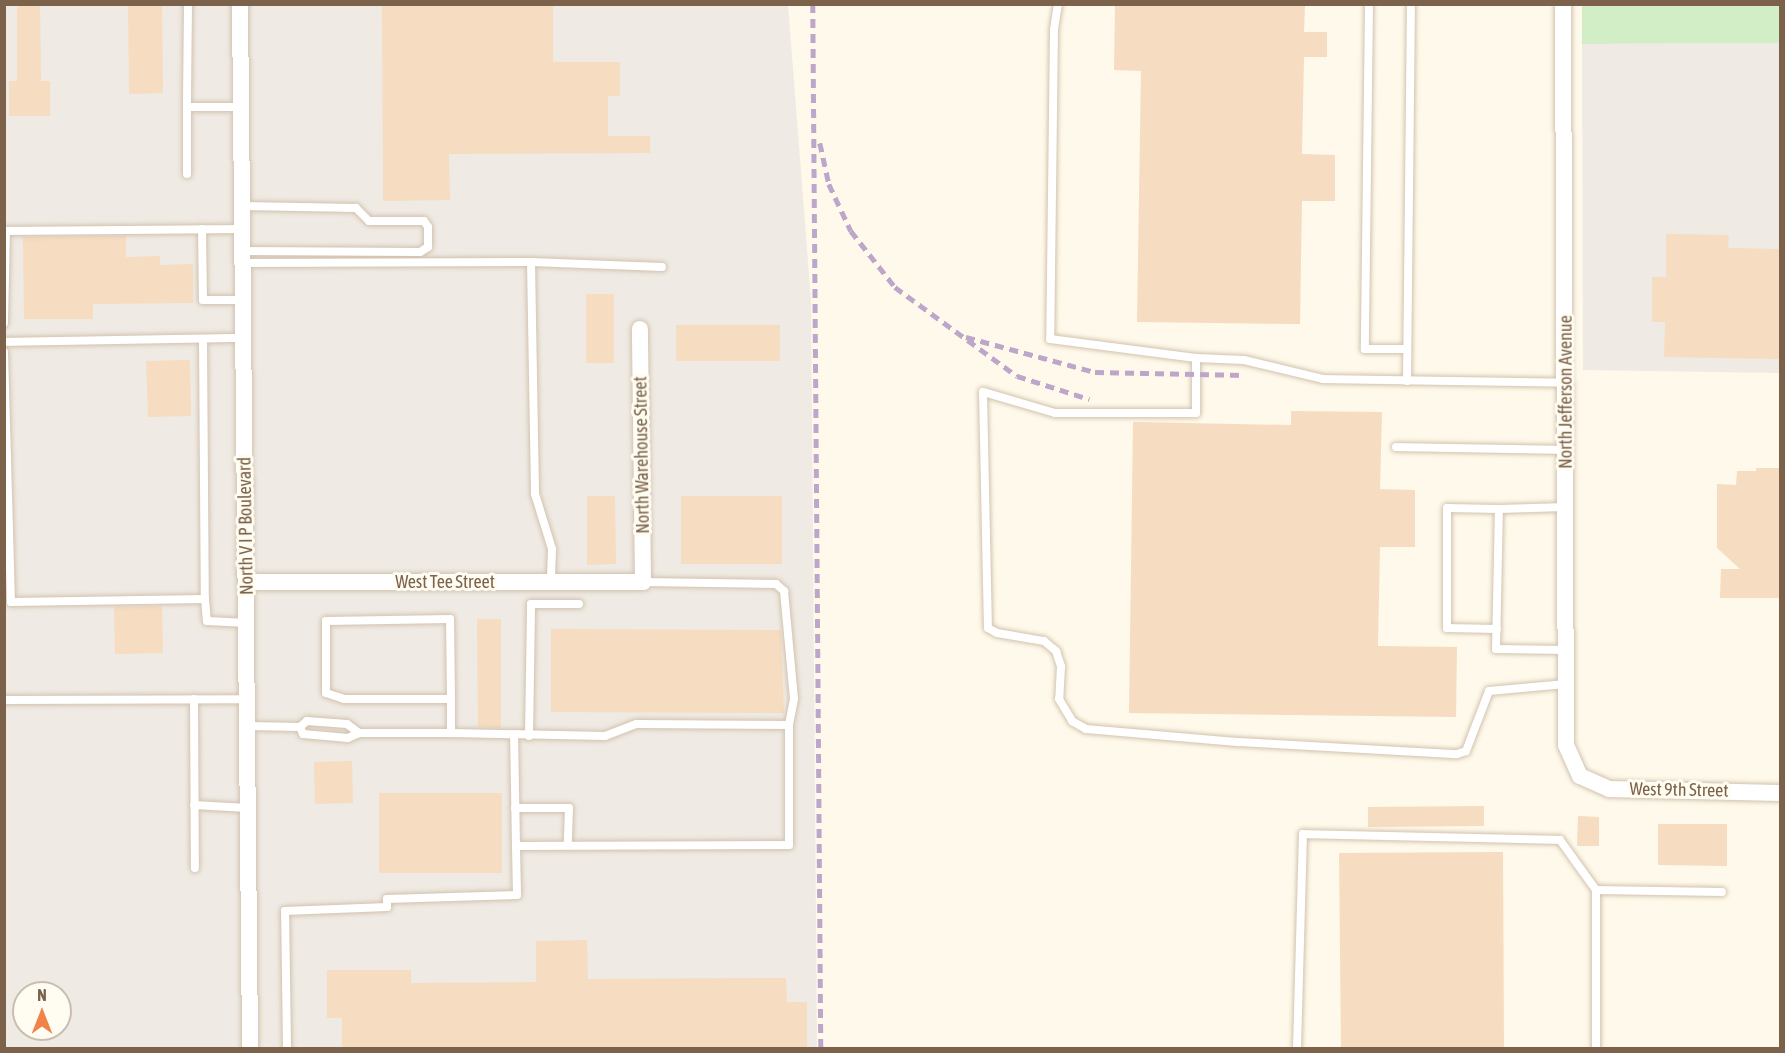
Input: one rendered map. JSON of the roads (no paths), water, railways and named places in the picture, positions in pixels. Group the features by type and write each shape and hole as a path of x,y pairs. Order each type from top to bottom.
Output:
{"street":[{"name":"North V I P Boulevard","path":"240,4 250,1048"},
{"name":"North Jefferson Avenue","path":"1563,4 1566,746 1580,776"},
{"name":"North Warehouse Street","path":"640,329 643,582"},
{"name":"West Tee Street","path":"246,582 643,582"},
{"name":"West 9th Street","path":"1580,776 1609,789 1780,792"}],"lane":[{"path":"187,174 188,4"},
{"path":"1058,4 1054,41 1050,339 1196,358 1273,364 1293,375 1323,380 1566,383"},
{"path":"1369,4 1365,349 1407,349"},
{"path":"1407,381 1411,4"},
{"path":"187,106 241,107"},
{"path":"242,206 356,208 369,221 424,221 428,227 428,247 420,252 242,257"},
{"path":"201,229 203,300 243,300"},
{"path":"4,323 6,231 242,229"},
{"path":"242,257 531,262 662,267"},
{"path":"531,262 536,494 552,549 551,582"},
{"path":"4,342 243,338"},
{"path":"203,339 207,621 247,623"},
{"path":"4,352 11,602 205,599"},
{"path":"1196,358 1196,413 1055,413 983,392 988,628 997,633 1044,641 1056,651 1060,666 1059,699 1072,721 1086,729 1239,742 1457,754 1466,751 1489,691 1566,684"},
{"path":"1396,447 1566,450"},
{"path":"1497,629 1447,628 1447,508 1566,507"},
{"path":"1498,509 1496,649 1566,650"},
{"path":"516,846 789,845 789,725 794,699 784,591 776,584 643,582"},
{"path":"529,736 531,604 579,604"},
{"path":"451,733 452,699 450,619 326,621 326,693 344,699 452,699"},
{"path":"194,699 195,868"},
{"path":"4,700 247,699"},
{"path":"247,726 300,727 307,721 347,724 359,733"},
{"path":"300,727 303,734 348,738 359,733 605,736 637,724 789,725"},
{"path":"287,1048 285,911 387,908 387,898 517,895 514,736"},
{"path":"194,805 248,808"},
{"path":"515,808 569,808 568,845"},
{"path":"1297,1048 1303,834 1560,840 1596,890 1596,1048"},
{"path":"1596,890 1722,892"}],"railway":[{"path":"813,4 821,1048"},
{"path":"820,143 829,184 851,231 895,287 1017,376 1089,399"},
{"path":"966,337 1095,372 1245,375"}]}
